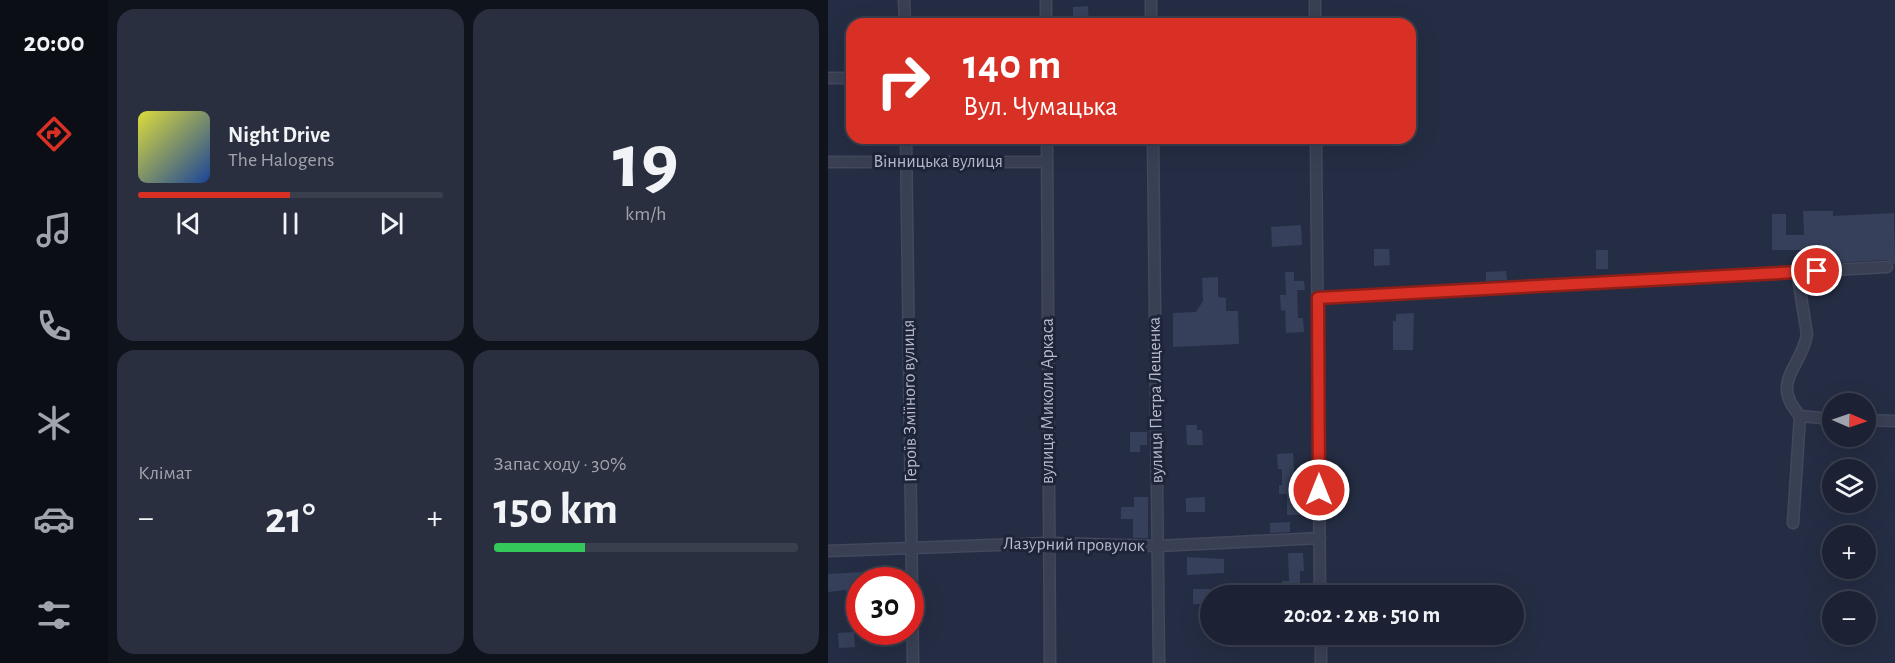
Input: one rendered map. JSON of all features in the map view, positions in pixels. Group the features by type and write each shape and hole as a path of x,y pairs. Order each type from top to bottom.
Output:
{"street":[{"path":"904,0 905,18"},
{"path":"1046,0 1046,18"},
{"path":"1151,0 1151,18"},
{"path":"1315,0 1315,18"},
{"path":"828,78 846,78"},
{"name":"Героїв Зміїного вулиця","path":"906,144 913,663"},
{"name":"вулиця Миколи Аркаса","path":"1047,144 1050,663"},
{"name":"вулиця Петра Лещенка","path":"1153,144 1159,663"},
{"path":"1316,144 1320,585"},
{"name":"Вінницька вулиця","path":"828,162 1047,162"},
{"path":"1318,298 1887,267"},
{"path":"1797,272 1807,334 1806,342 1786,382 1789,404 1800,416 1822,418"},
{"path":"1793,523 1800,416"},
{"path":"1876,420 1895,421"},
{"name":"Лазурний провулок","path":"828,551 1049,543 1158,546 1320,538"},
{"path":"1321,645 1322,662"}],"building":[{"path":"1088,6 1089,18 1073,18 1073,7"},
{"path":"1803,211 1833,211 1833,216 1894,213 1895,265 1887,260 1812,264 1812,250 1772,250 1772,214 1786,214 1786,235 1804,235"},
{"path":"1301,225 1302,245 1272,247 1271,227"},
{"path":"1374,249 1389,249 1390,265 1374,266"},
{"path":"1596,250 1608,250 1608,269 1596,269"},
{"path":"1506,271 1507,280 1486,281 1486,272"},
{"path":"1285,272 1294,272 1294,281 1304,281 1305,290 1297,290 1298,318 1303,318 1304,332 1286,333 1285,310 1281,311 1280,295 1286,295"},
{"path":"1218,277 1218,297 1226,298 1226,311 1238,311 1239,344 1173,347 1173,313 1196,312 1203,301 1202,278"},
{"path":"1414,313 1413,350 1393,350 1393,321 1396,321 1396,314"},
{"path":"1186,425 1197,425 1197,430 1202,430 1203,445 1187,445"},
{"path":"1130,432 1147,432 1147,445 1140,445 1140,452 1130,452"},
{"path":"1293,453 1296,500 1300,500 1300,515 1287,515 1287,494 1279,494 1279,485 1282,485 1282,469 1278,469 1277,454"},
{"path":"1134,497 1148,497 1148,538 1133,538 1133,519 1121,519 1121,507 1134,507"},
{"path":"1205,497 1205,512 1186,512 1186,498"},
{"path":"1290,522 1290,532 1270,533 1270,523"},
{"path":"1288,553 1303,553 1304,571 1300,571 1300,585 1282,585 1282,581 1289,581"},
{"path":"1187,557 1224,559 1224,573 1187,575"},
{"path":"846,573 846,590 828,592 828,574"},
{"path":"1193,589 1200,589 1200,604 1193,604"},
{"path":"846,632 846,645 855,645 855,647 839,648 838,633"}],"route":[{"path":"1319,490 1318,298 1817,271"}]}
